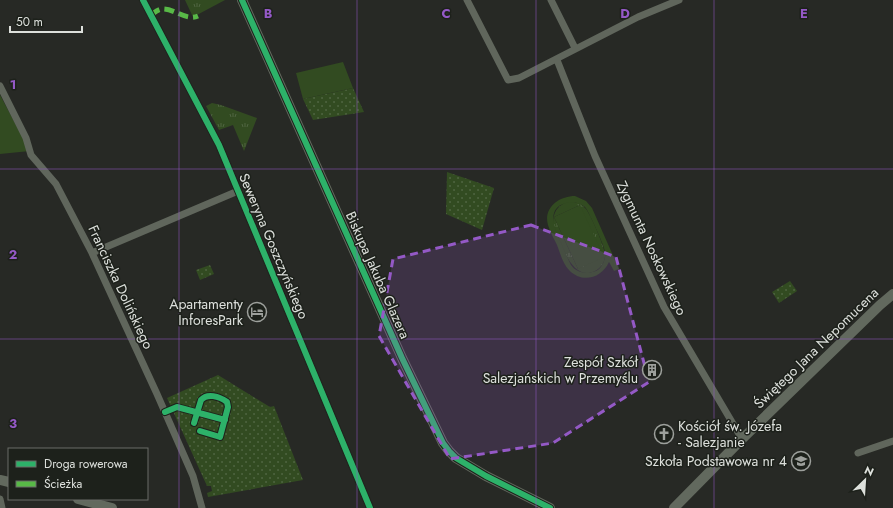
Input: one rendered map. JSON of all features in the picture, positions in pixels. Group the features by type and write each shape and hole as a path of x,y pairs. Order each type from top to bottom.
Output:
{"street":[{"name":"Seweryna Goszczyńskiego","path":"143,0 219,145 370,508"},
{"name":"Biskupa Jakuba Glazera","path":"242,0 404,362 443,442 456,458 486,476 550,508"},
{"path":"467,0 508,80 519,78 557,60 576,48 638,17 679,0"},
{"path":"551,0 576,48"},
{"name":"Zygmunta Noskowskiego","path":"557,60 595,156 664,307 742,439"},
{"name":"Franciszka Dolińskiego","path":"0,86 26,138 31,155 56,184 92,252 193,476 202,508"},
{"path":"92,252 238,191"},
{"name":"Świętego Jana Nepomucena","path":"674,508 742,439 893,294"},
{"path":"858,453 893,442"},
{"path":"0,500 2,508"},
{"path":"82,500 112,508"}],"highlighted area":[{"path":"531,225 616,257 649,382 553,443 450,459 379,336 393,259"}],"green space":[{"path":"185,0 225,0 193,17"},
{"path":"343,62 353,88 303,99 296,73"},
{"path":"353,88 364,112 313,120 303,99"},
{"path":"0,95 30,151 0,154"},
{"path":"212,103 257,118 244,151 233,125 219,130 206,106"},
{"path":"447,172 494,188 482,230 446,214"},
{"path":"575,196 586,201 592,208 619,269 614,271 609,262 602,272 586,278 574,274 567,268 563,262 547,219 550,208 554,204 563,198","holes":["571,202 578,203 585,207 604,249 605,257 603,263 596,271 584,273 574,268 571,265 559,239 554,225 554,213 562,204"]},
{"path":"573,202 582,205 594,223 605,252 602,265 595,271 587,273 579,271 573,266 563,249 553,224 554,216 556,210 564,203","holes":["580,205 578,269 554,217"]},
{"path":"580,205 604,257 578,269 554,217"},
{"path":"210,265 214,274 200,280 196,270"},
{"path":"790,281 797,291 779,303 772,292"},
{"path":"218,375 270,407 274,406 303,480 208,497 207,493 212,491 211,486 207,486 167,398"}],"marked path":[{"path":"151,15 158,10 163,9 189,17 198,16"}],"cycle path":[{"path":"143,0 219,145 370,508"},
{"path":"242,0 402,358 443,443 456,458 486,476 550,508"},
{"path":"194,423 201,400 204,398 213,396 227,402 228,407 220,437 200,431"},
{"path":"165,412 177,407 225,420"}],"place":[{"name":"Apartamenty InforesPark","path":"257,312"},
{"name":"Zespół Szkół Salezjańskich w Przemyślu","path":"652,370"},
{"name":"Kościół św. Józefa - Salezjanie","path":"664,434"},
{"name":"Szkoła Podstawowa nr 4","path":"801,461"}]}
